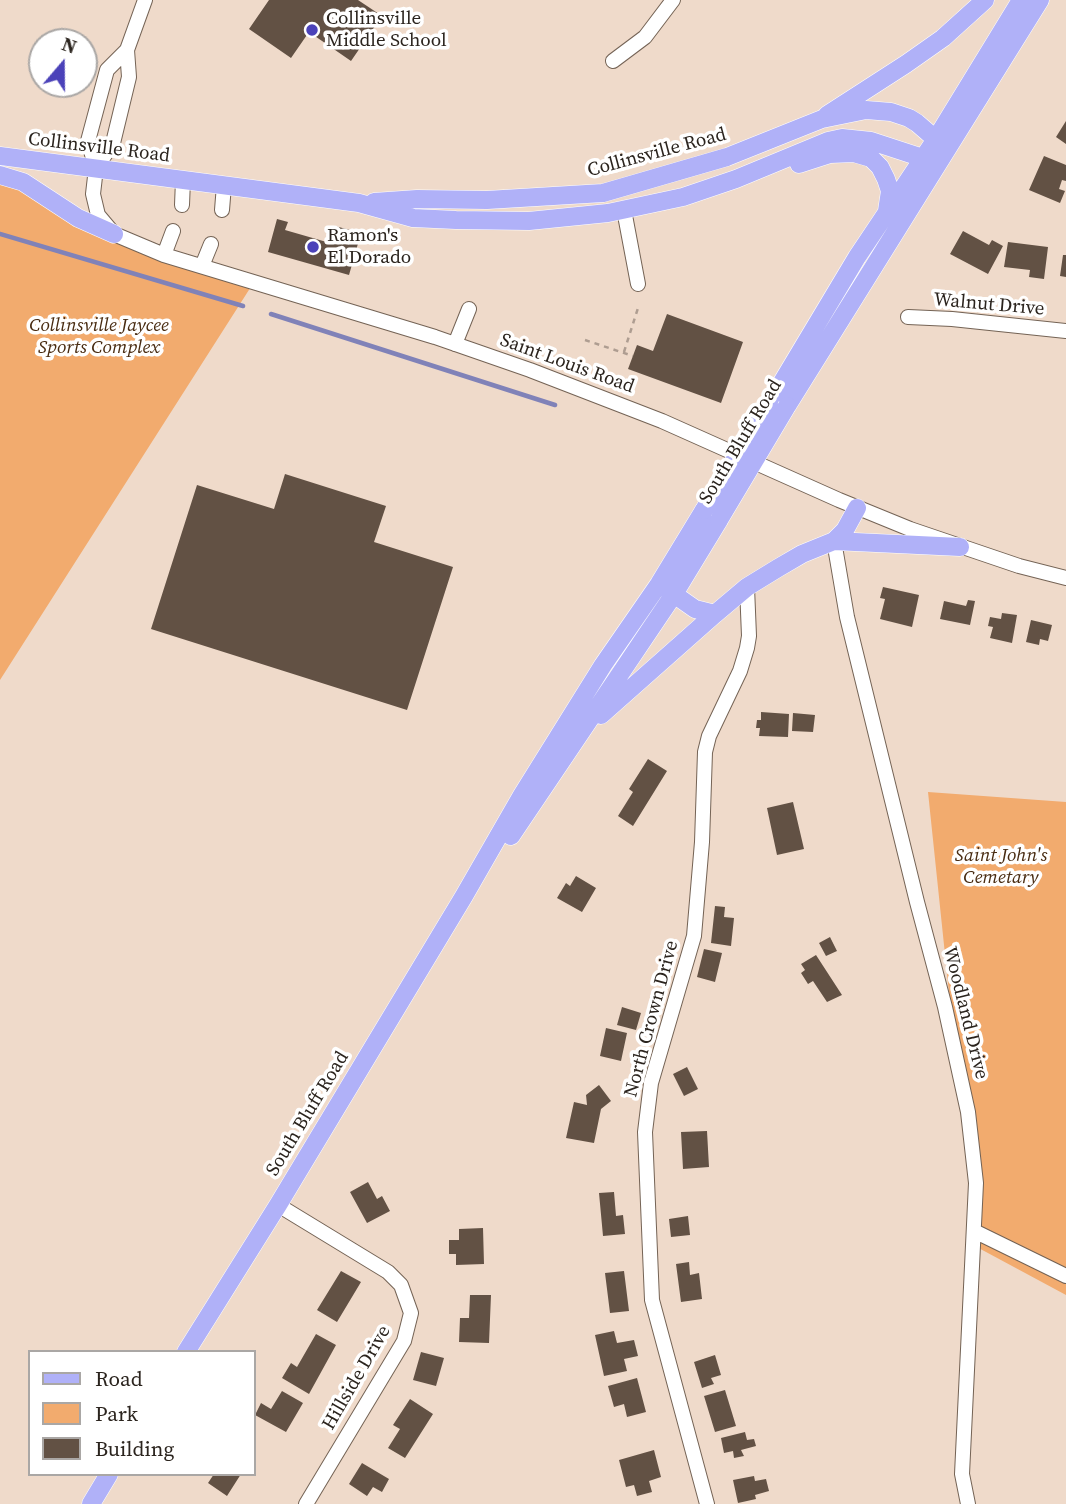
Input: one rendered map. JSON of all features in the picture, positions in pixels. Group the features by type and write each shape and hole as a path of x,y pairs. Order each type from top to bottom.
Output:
{"main road":[{"path":"816,122 943,38 985,0"},
{"name":"South Bluff Road","path":"942,144 1021,0"},
{"name":"South Bluff Road","path":"464,897 502,850 571,745 929,162 1040,0"},
{"name":"Collinsville Road","path":"359,203 417,199 486,200 603,193 727,157 816,122 858,112 879,110 909,118 942,144"},
{"name":"Collinsville Road","path":"0,156 359,203 413,218 456,220 541,220 624,210 683,197 842,138 871,141 929,162"},
{"path":"736,179 765,179 820,157 854,153 871,158 880,167 890,191 887,211"},
{"name":"South Bluff Road","path":"778,405 856,257 887,211 929,162"},
{"path":"0,175 23,182 78,218 114,234"},
{"path":"619,188 624,210"},
{"path":"571,745 626,691 747,587 802,554 834,541 845,530 858,508"},
{"path":"834,541 960,547"},
{"path":"666,589 695,610 715,614"},
{"name":"South Bluff Road","path":"187,1350 278,1205 464,897 522,795 603,665 666,589"},
{"path":"91,1504 109,1476"}],"street":[{"path":"96,168 113,143 129,77 127,50 145,0"},
{"path":"613,61 645,37 673,0"},
{"path":"114,234 98,215 93,194 96,168 88,141 107,70 127,50"},
{"path":"182,205 183,180"},
{"path":"222,210 224,185"},
{"path":"624,210 638,284"},
{"path":"164,255 173,231"},
{"name":"Saint Louis Road","path":"114,234 164,255 455,344 631,408 858,508 960,547 1066,578"},
{"path":"202,266 211,244"},
{"path":"455,344 469,309"},
{"name":"Walnut Drive","path":"908,317 1066,331"},
{"name":"Woodland Drive","path":"834,541 847,617 945,1007 968,1112 976,1183 962,1474 968,1504"},
{"name":"North Crown Drive","path":"706,1504 652,1300 645,1132 650,1083 694,936 702,842 705,752 709,736 740,671 747,648 747,587"},
{"name":"Hillside Drive","path":"278,1205 388,1272 401,1285 411,1313 404,1341 306,1504"},
{"path":"974,1231 1066,1276"}],"path":[{"path":"624,353 638,308"},
{"path":"585,340 633,356"}],"green space":[{"name":"Collinsville Jaycee Sports Complex","path":"0,176 78,218 254,282 0,680"},
{"name":"Saint John's Cemetary","path":"928,792 1066,802 1066,1295 973,1245 973,1155 955,1050"}],"building":[{"name":"Collinsville Middle School","path":"269,0 358,0 382,16 351,61 309,32 291,58 249,29"},
{"path":"1066,121 1066,144 1056,137"},
{"path":"1044,156 1066,165 1066,181 1062,180 1059,189 1065,191 1060,203 1029,190"},
{"name":"Ramon's El Dorado","path":"277,219 288,222 285,230 330,243 335,226 361,233 349,275 268,252"},
{"path":"963,231 989,245 992,240 1003,246 988,274 950,254"},
{"path":"1008,242 1048,247 1044,279 1029,277 1030,270 1004,267"},
{"path":"1063,255 1066,255 1066,277 1060,276"},
{"path":"667,314 743,342 721,403 628,369 637,345 653,351"},
{"path":"285,474 386,506 374,542 453,567 407,710 151,629 197,485 274,509"},
{"path":"883,587 919,595 912,627 880,619 885,599 880,598"},
{"path":"968,600 975,601 970,625 940,619 944,601 966,606"},
{"path":"1002,613 1017,615 1012,643 990,638 993,627 988,626 990,617 1001,619"},
{"path":"1031,620 1052,625 1048,641 1040,639 1039,645 1026,642"},
{"path":"761,712 789,714 788,737 759,736 760,728 756,728 757,720 761,720"},
{"path":"793,713 815,715 813,732 792,731"},
{"path":"648,759 667,771 633,826 618,816 633,792 629,789"},
{"path":"793,802 804,849 777,855 767,808"},
{"path":"576,876 596,888 582,912 557,898 566,883 570,886"},
{"path":"715,906 725,907 724,917 734,918 731,946 711,943"},
{"path":"830,937 837,951 826,956 819,943"},
{"path":"704,949 722,953 715,982 697,977"},
{"path":"816,955 842,995 827,1002 813,981 808,984 801,973 805,970 801,964"},
{"path":"622,1007 641,1013 636,1030 617,1025"},
{"path":"606,1028 627,1033 621,1061 600,1056"},
{"path":"687,1067 698,1089 684,1096 673,1074"},
{"path":"599,1085 611,1101 601,1109 594,1143 566,1138 574,1102 587,1105 586,1095"},
{"path":"707,1131 709,1167 683,1169 681,1132"},
{"path":"368,1182 377,1199 382,1196 390,1211 367,1223 350,1192"},
{"path":"614,1192 616,1216 623,1215 625,1234 603,1236 599,1193"},
{"path":"688,1216 690,1235 671,1237 669,1219"},
{"path":"483,1228 484,1264 456,1265 456,1254 449,1254 449,1240 459,1240 459,1229"},
{"path":"689,1262 690,1275 699,1273 702,1299 681,1302 676,1264"},
{"path":"341,1271 361,1282 337,1322 317,1310"},
{"path":"624,1271 629,1311 610,1313 605,1273"},
{"path":"470,1295 491,1295 489,1343 459,1342 460,1318 469,1318"},
{"path":"614,1331 617,1343 634,1340 638,1356 624,1359 627,1371 604,1376 595,1335"},
{"path":"316,1334 336,1345 309,1394 282,1378 291,1363 297,1367"},
{"path":"421,1352 444,1358 436,1386 413,1380"},
{"path":"715,1355 721,1375 711,1378 714,1384 702,1388 694,1362"},
{"path":"637,1378 646,1412 627,1417 624,1404 614,1407 608,1386"},
{"path":"725,1390 736,1426 715,1432 704,1396"},
{"path":"282,1391 303,1403 286,1432 256,1416 261,1403 271,1409"},
{"path":"410,1399 433,1414 405,1458 388,1448 400,1429 393,1425"},
{"path":"745,1432 747,1440 754,1439 756,1446 741,1450 744,1456 734,1458 733,1451 724,1453 721,1438"},
{"path":"654,1450 661,1477 649,1481 652,1492 637,1496 634,1485 626,1487 619,1460"},
{"path":"362,1463 389,1479 382,1492 373,1487 367,1496 349,1484"},
{"path":"213,1476 240,1476 227,1496 208,1483"},
{"path":"754,1476 755,1481 766,1479 769,1491 755,1495 756,1499 738,1503 733,1480"}],"waterway":[{"path":"0,234 243,306"},
{"path":"271,314 555,405"}],"place":[{"name":"Collinsville Middle School","path":"312,30"},
{"name":"Ramon's El Dorado","path":"313,247"}]}
